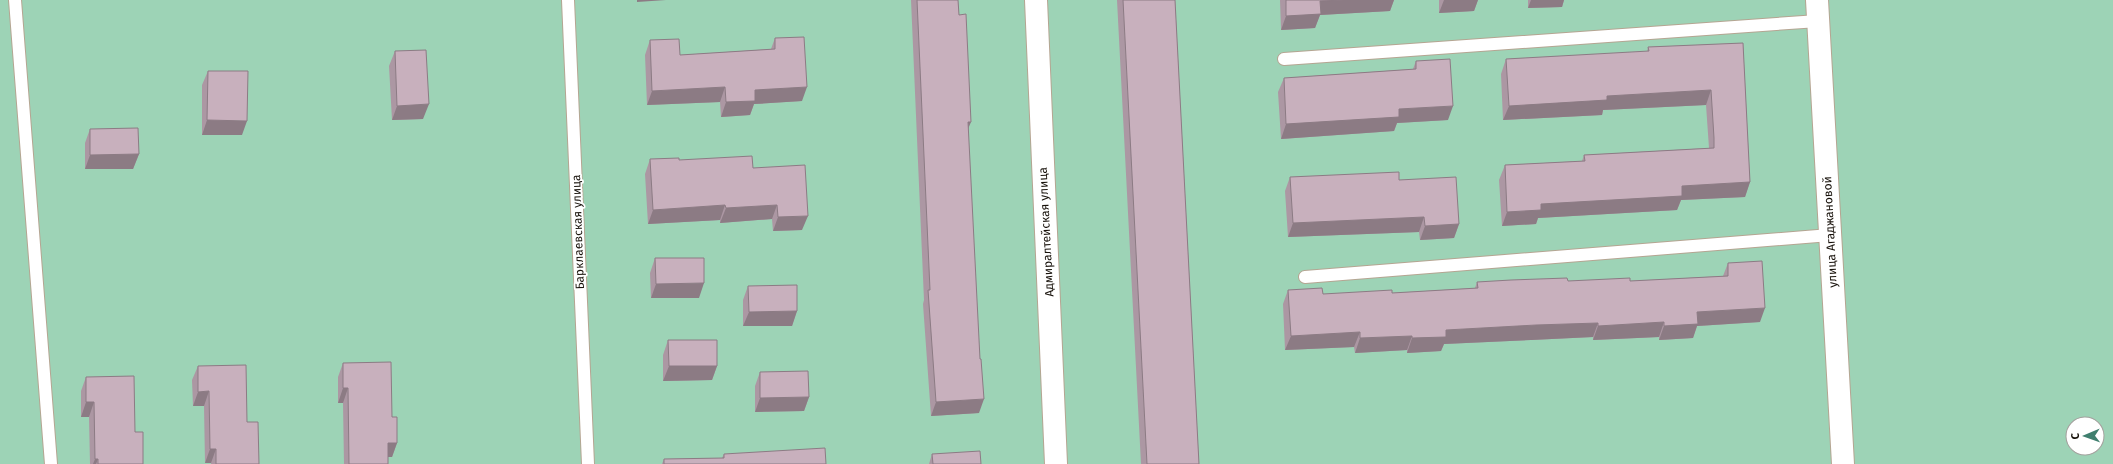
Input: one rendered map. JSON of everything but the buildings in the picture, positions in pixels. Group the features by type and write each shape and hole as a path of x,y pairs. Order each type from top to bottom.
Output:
{"street":[{"name":"Адмиралтейская улица","path":"1036,0 1056,464"},
{"name":"улица Агаджановой","path":"1818,10 1843,464"}],"lane":[{"path":"15,0 50,464"},
{"name":"Барклаевская улица","path":"568,0 588,464"},
{"path":"1284,59 1818,10"},
{"path":"1305,277 1830,236"}],"green space":[{"path":"0,0 2113,0 2113,464 0,464"}]}
